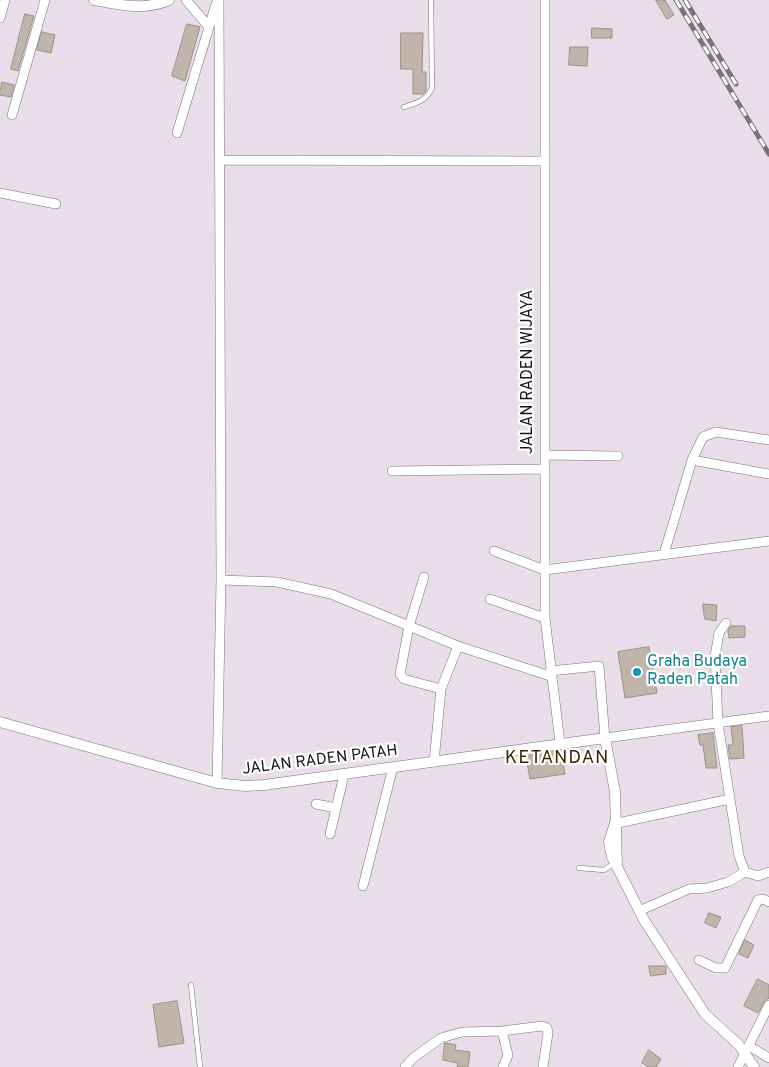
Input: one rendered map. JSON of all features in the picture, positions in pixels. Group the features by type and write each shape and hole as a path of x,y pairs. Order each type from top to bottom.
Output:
{"street":[{"path":"0,18 5,0"},
{"path":"12,115 45,0"},
{"path":"94,0 121,6 146,6 169,0"},
{"path":"186,0 209,27"},
{"path":"177,133 218,0"},
{"path":"217,783 221,580 218,0"},
{"name":"JALAN RADEN WIJAYA","path":"546,0 544,161 545,618 550,674 560,743"},
{"path":"220,160 544,161"},
{"path":"0,193 56,204"},
{"path":"664,554 692,460 703,437 708,433 716,432 769,440"},
{"path":"545,456 618,456"},
{"path":"692,460 769,474"},
{"path":"392,471 544,469"},
{"path":"494,550 545,570 769,541"},
{"path":"424,577 409,626 400,674 404,679 441,689"},
{"path":"221,580 276,582 330,594 458,646 550,674 599,666 606,738 614,778 617,821 616,865 639,911 705,1014 747,1049 769,1058"},
{"path":"490,599 545,618"},
{"path":"726,623 719,633 715,656 718,723 739,856 745,872"},
{"path":"434,762 441,689 458,646"},
{"path":"606,738 769,716"},
{"name":"JALAN RADEN PATAH","path":"0,722 217,783 245,786 344,775 606,738"},
{"path":"363,886 393,767"},
{"path":"330,834 344,775"},
{"path":"617,821 730,799"},
{"path":"316,804 336,808"},
{"path":"639,911 689,889 707,888 745,872 758,876 769,872"},
{"path":"699,960 716,968 725,968 758,900 763,898 769,902"},
{"path":"738,1067 769,1005"},
{"path":"405,1067 441,1038 462,1032 502,1031 542,1026 546,1028 549,1043 543,1067"},
{"path":"502,1031 508,1055 503,1067"},
{"path":"747,1049 754,1067"}],"lane":[{"path":"404,107 422,101 432,88 431,0"},
{"path":"579,868 604,870 616,865"},
{"path":"191,985 200,1067"}],"building":[{"path":"656,0 665,0 674,15 667,19"},
{"path":"25,14 34,16 18,71 11,69"},
{"path":"187,24 200,27 185,81 172,76"},
{"path":"592,28 612,29 612,38 592,38"},
{"path":"42,32 55,35 51,53 37,50"},
{"path":"401,33 423,33 422,72 426,72 426,91 423,94 413,94 413,69 401,69"},
{"path":"570,47 588,47 587,66 569,65"},
{"path":"2,82 14,85 11,97 0,95"},
{"path":"703,604 717,605 716,621 705,619"},
{"path":"731,626 745,626 745,637 729,638 728,631"},
{"name":"Graha Budaya Raden Patah","path":"649,647 657,693 625,698 618,652"},
{"path":"742,726 744,758 730,759 728,745 733,745 731,727"},
{"path":"713,733 717,768 706,768 703,745 700,745 698,735"},
{"path":"561,751 565,774 530,779 526,756"},
{"path":"709,913 721,917 716,928 705,923"},
{"path":"745,940 754,945 748,958 739,954"},
{"path":"649,966 666,966 666,974 651,976"},
{"path":"758,979 769,985 769,998 764,1002 758,1013 744,1006"},
{"path":"177,1001 184,1043 159,1047 153,1005"},
{"path":"445,1043 456,1045 455,1050 470,1052 468,1067 457,1067 458,1063 443,1060"},
{"path":"649,1050 661,1059 656,1067 649,1067 642,1063"}],"railway":[{"path":"676,0 769,154"},
{"path":"685,0 736,84"}],"place":[{"name":"Graha Budaya Raden Patah","path":"637,672"}],"district":[{"name":"KETANDAN","path":"557,759"}]}
